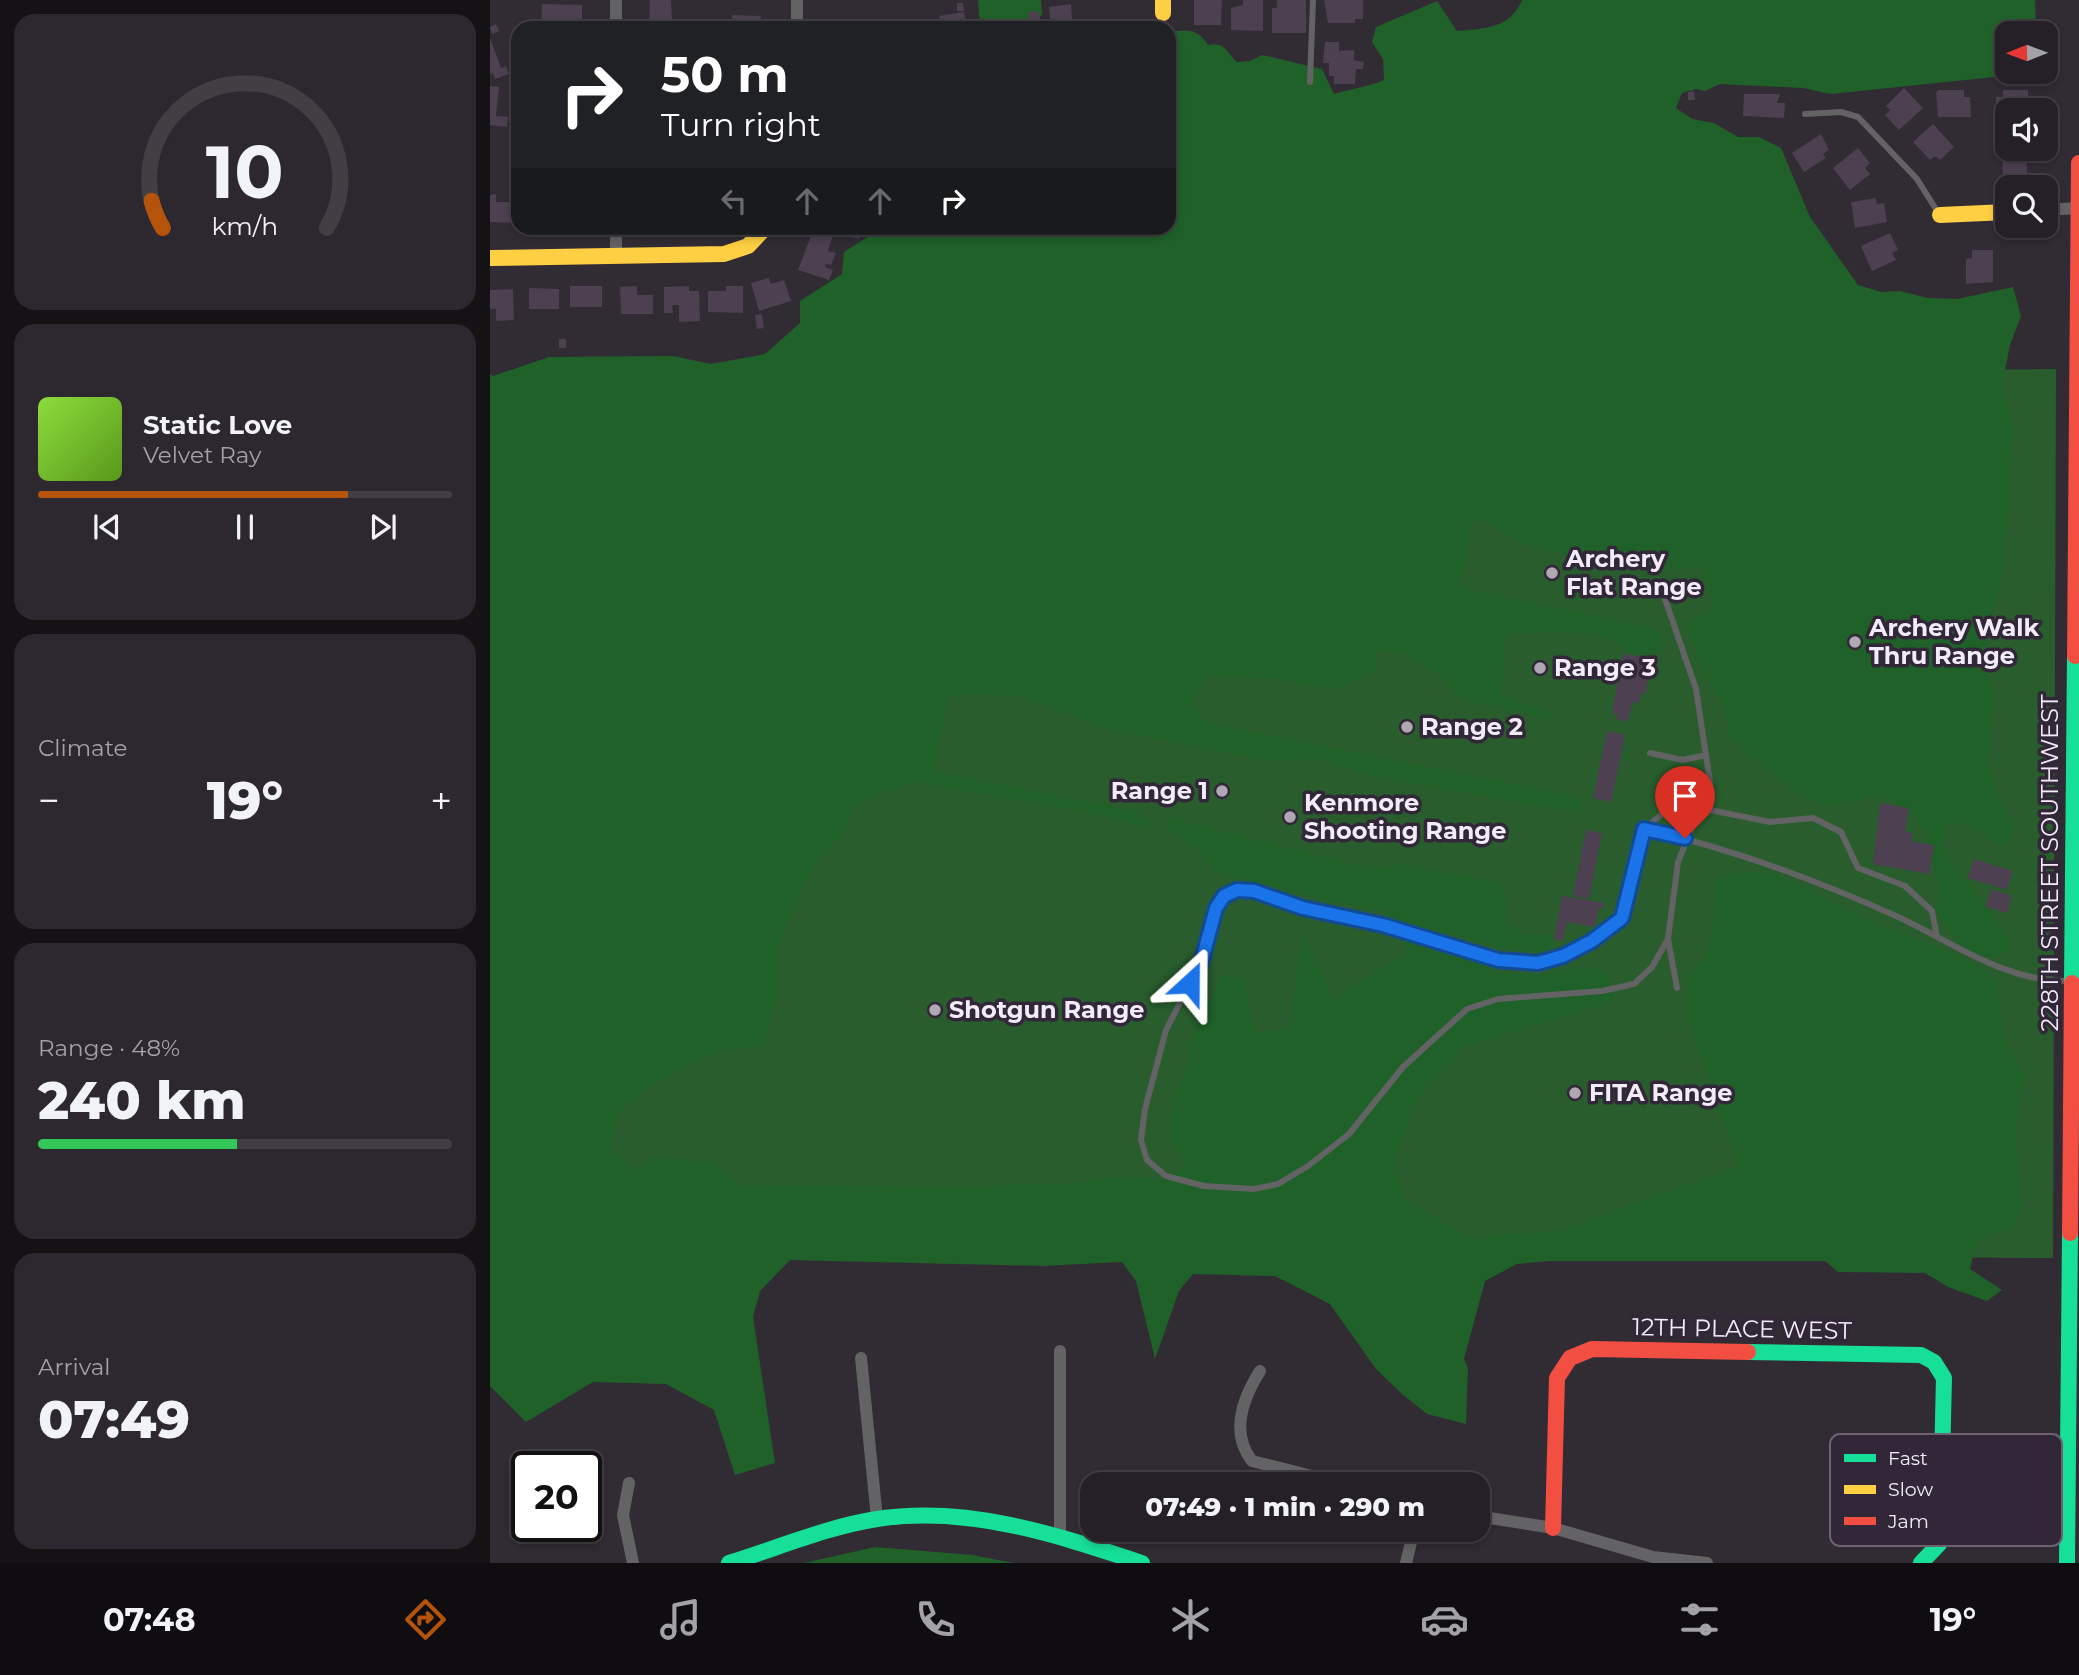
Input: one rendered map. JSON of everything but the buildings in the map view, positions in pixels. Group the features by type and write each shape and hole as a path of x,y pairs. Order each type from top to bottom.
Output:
{"street":[{"path":"616,0 616,21"},
{"path":"797,0 797,21"},
{"name":"228TH STREET SOUTHWEST","path":"2067,1563 2075,1150 2071,981 2079,163"},
{"path":"2058,209 2078,208"},
{"path":"1940,215 1995,213"},
{"path":"617,235 617,255"},
{"path":"490,258 724,254 742,250 760,235"},
{"name":"12TH PLACE WEST","path":"1553,1528 1558,1378 1564,1360 1577,1352 1592,1349 1921,1355 1934,1362 1944,1378 1943,1434"},
{"path":"1060,1351 1060,1536"},
{"path":"861,1358 877,1519"},
{"path":"1260,1371 1243,1398 1243,1450 1252,1461 1293,1472"},
{"path":"629,1483 623,1515 633,1563"},
{"path":"729,1563 877,1519 936,1515 994,1521 1060,1536 1142,1563"},
{"path":"1490,1518 1553,1528 1653,1557 1707,1563"},
{"path":"1406,1563 1411,1542"},
{"name":"12TH PLACE WEST","path":"1920,1563 1937,1546"}],"lane":[{"path":"1310,82 1313,0"},
{"path":"1805,114 1841,112 1858,117 1917,179 1940,215"},
{"path":"1664,596 1696,689 1710,782 1685,838 1678,862 1668,939 1677,988"},
{"path":"1650,752 1683,760 1706,755"},
{"path":"1668,939 1653,967 1633,984 1602,991 1498,999 1467,1009 1403,1067 1349,1134 1308,1166 1278,1184 1254,1189 1204,1186 1166,1176 1147,1160 1141,1140 1145,1109 1166,1030 1202,960 1216,908 1224,896 1237,890 1254,891 1303,908 1383,925 1498,960 1538,963 1563,956 1583,946 1622,918 1644,829 1675,803 1770,822 1814,818 1840,832 1858,868 1905,886 1932,911 1937,937"},
{"path":"1644,829 1685,838 1848,896 1976,958 2024,976 2071,981"}],"green space":[{"path":"978,0 1041,0 1042,14 1037,21 980,21"},
{"name":"Kenmore Shooting Range","path":"1522,0 2035,0 2036,21 1995,21 1995,77 1831,94 1803,88 1720,84 1705,91 1696,89 1682,93 1676,108 1692,119 1714,123 1738,137 1759,137 1781,148 1810,217 1858,285 1881,292 1900,291 1928,298 1957,299 2013,287 2021,316 2010,345 2002,385 2012,426 2003,572 1986,638 1992,696 1989,768 1998,797 2013,825 2009,846 1992,841 1968,823 1947,824 1941,847 2011,945 1998,958 1985,956 1959,943 1947,929 1935,909 1939,880 1925,853 1927,829 1916,823 1915,813 1878,794 1833,805 1808,799 1729,737 1722,700 1702,670 1685,622 1714,608 1700,566 1658,571 1585,560 1522,544 1483,520 1473,521 1468,534 1461,588 1658,629 1663,641 1659,654 1632,654 1606,638 1590,634 1555,632 1506,635 1501,697 1552,712 1547,718 1460,699 1440,676 1405,652 1376,651 1376,672 1335,689 1271,678 1209,675 1189,704 1208,723 1580,797 1581,813 1374,777 1320,759 1268,761 1112,730 1019,696 972,694 948,697 933,771 1138,812 1156,831 1102,815 915,782 855,803 844,832 814,864 776,948 776,1000 764,1045 709,1054 650,1086 616,1115 612,1153 639,1171 653,1156 713,1163 740,1185 991,1188 1017,1183 1056,1184 1118,1177 1160,1181 1187,1164 1170,1141 1174,1097 1190,1060 1188,1047 1223,974 1243,980 1256,1032 1289,1029 1302,934 1334,998 1406,953 1399,925 1381,910 1215,873 1199,849 1169,830 1168,818 1361,866 1390,869 1396,863 1500,883 1507,903 1505,920 1521,933 1554,935 1549,954 1495,947 1458,935 1426,933 1449,946 1479,953 1496,974 1542,974 1588,966 1605,972 1615,1001 1463,1047 1416,1101 1395,1159 1403,1198 1470,1238 1561,1230 1739,1166 1686,1013 1687,976 1706,957 1713,930 1716,877 1744,872 1773,873 1873,922 1964,958 1996,981 2006,1045 2024,1074 2016,1133 2022,1208 2015,1226 1976,1241 1970,1269 2002,1290 1987,1301 1948,1287 1925,1273 1838,1272 1825,1261 1550,1261 1517,1264 1485,1281 1464,1359 1468,1368 1466,1424 1427,1414 1376,1369 1330,1304 1275,1276 1193,1274 1179,1291 1155,1359 1136,1281 1122,1262 1043,1266 790,1260 760,1291 753,1317 775,1463 735,1475 714,1410 666,1384 593,1382 526,1422 490,1386 490,374 493,376 549,357 673,356 711,364 765,354 800,323 800,301 842,274 844,252 868,235 1176,235 1176,31 1195,32 1208,45 1222,46 1237,62 1250,61 1262,55 1322,69 1334,94 1384,80 1383,59 1372,42 1376,27 1437,1 1457,31 1487,28 1504,22"},
{"name":"Kenmore Shooting Range","path":"2056,369 2053,1258 522,1249 528,385"},
{"path":"875,1547 972,1555 1014,1563 804,1563"}],"traffic: fast":[{"path":"2072,983 2075,656"},
{"path":"2067,1563 2070,1233"},
{"path":"1748,1352 1921,1355 1934,1362 1944,1378 1943,1434"},
{"path":"729,1563 839,1527 877,1519 911,1516 945,1516 1012,1525 1078,1542 1142,1563"},
{"path":"1921,1563 1937,1546"}],"traffic: slow":[{"path":"1163,0 1163,13"},
{"path":"1940,215 1995,213"},
{"path":"490,258 724,254 748,246 758,235"}],"traffic: jam":[{"path":"2075,656 2079,163"},
{"path":"2070,1233 2072,983"},
{"path":"1553,1528 1557,1378 1570,1358 1592,1349 1748,1352"}],"place":[{"name":"Archery Flat Range","path":"1552,573"},
{"name":"Archery Walk Thru Range","path":"1855,642"},
{"name":"Range 3","path":"1540,668"},
{"name":"Range 2","path":"1407,727"},
{"name":"Range 1","path":"1222,791"},
{"name":"Kenmore Shooting Range","path":"1290,817"},
{"name":"Shotgun Range","path":"935,1010"},
{"name":"FITA Range","path":"1575,1093"}],"route":[{"path":"1190,983 1202,960 1216,908 1224,896 1237,890 1254,891 1303,908 1383,925 1498,960 1538,963 1563,956 1592,941 1622,918 1644,829 1685,838"}]}
